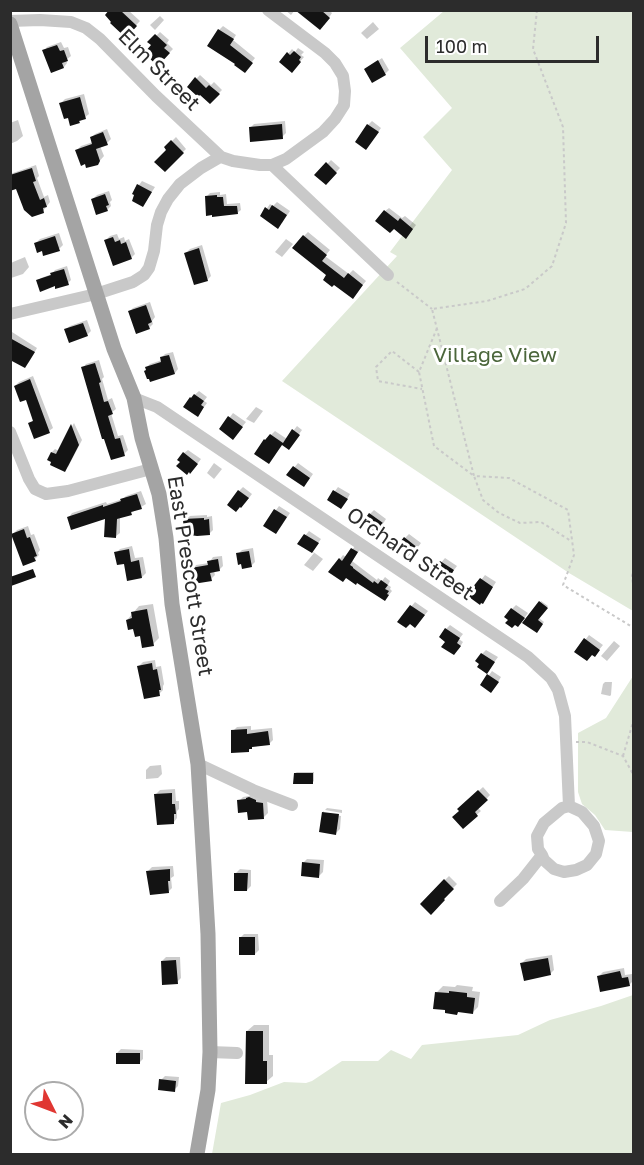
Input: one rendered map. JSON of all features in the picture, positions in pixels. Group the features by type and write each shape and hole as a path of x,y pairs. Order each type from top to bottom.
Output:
{"main road":[{"name":"East Prescott Street","path":"10,22 114,349 134,398 166,538 172,604 198,764 208,934 210,1052 208,1090 197,1155"}],"street":[{"path":"268,10 335,63 343,76 345,91 344,105 323,132 286,159 272,165 388,275"},
{"name":"Elm Street","path":"10,22 40,20 71,22 86,28 220,157 247,164 272,165"},
{"path":"10,314 96,294 133,282 144,275 154,251 161,212 168,199 180,184 220,157"},
{"name":"Orchard Street","path":"134,398 158,407 528,657 551,678 558,690 565,716 569,806"},
{"path":"10,432 28,479 35,489 46,494 68,491 151,469"},
{"path":"198,764 253,790 292,805"},
{"path":"569,806 582,812 594,826 599,841 596,854 587,865 564,872 554,869 544,860 538,849 537,836 544,823 562,808 569,806"},
{"path":"500,901 523,879 542,855"},
{"path":"210,1052 237,1053"}],"path":[{"path":"432,309 487,301 525,289 552,266 566,223 563,127 533,49 537,10"},
{"path":"388,275 432,309 474,476 483,500 499,513 520,523 541,522 572,542"},
{"path":"437,328 418,372 434,446 474,476 509,478 568,510 574,555 563,585 633,628"},
{"path":"418,372 393,351 376,367 378,381 422,389"},
{"path":"633,568 633,593"},
{"path":"633,719 623,756 633,776"},
{"path":"566,741 587,742 623,756"}],"green space":[{"name":"Village View","path":"444,11 633,11 633,611 569,573 282,381 397,256 390,252 452,170 423,137 452,108 400,48"},
{"path":"633,676 633,832 605,830 595,815 582,804 578,792 578,733 606,718"},
{"path":"633,995 633,1154 212,1154 221,1103 284,1082 312,1081 342,1061 378,1061 391,1050 411,1059 422,1045 518,1035 550,1020"}],"building":[{"path":"109,10 120,10 137,26 126,38 105,15"},
{"path":"295,10 321,10 330,18 320,30"},
{"path":"218,29 234,39 230,45 253,63 245,73 207,46"},
{"path":"155,34 167,45 164,48 170,53 158,66 145,52 151,45 147,42"},
{"path":"57,45 60,51 64,50 68,61 62,63 64,68 51,73 42,50"},
{"path":"294,51 301,57 299,60 301,62 292,73 279,62 287,52 290,55"},
{"path":"378,60 386,75 372,83 364,69"},
{"path":"195,77 206,88 209,85 220,94 210,104 187,87"},
{"path":"80,97 86,119 70,126 68,118 64,119 59,103"},
{"path":"282,124 283,139 250,142 249,127"},
{"path":"367,124 379,132 366,150 355,142"},
{"path":"103,132 108,145 96,149 100,161 98,165 86,168 85,164 81,166 75,150 92,144 90,137"},
{"path":"171,140 184,153 165,172 154,162 166,150 164,147"},
{"path":"326,162 337,173 326,185 314,175"},
{"path":"32,168 36,181 33,182 40,200 44,198 47,207 43,208 44,213 32,217 24,210 16,189 10,191 10,175"},
{"path":"137,184 152,192 143,207 132,201 134,195 132,194"},
{"path":"105,194 109,205 106,206 108,211 96,215 91,199"},
{"path":"217,195 217,197 223,197 224,206 237,206 238,214 206,216 205,196"},
{"path":"272,205 287,215 278,229 260,216 265,207 269,210"},
{"path":"384,210 398,221 400,218 413,229 406,239 394,229 390,233 375,221"},
{"path":"303,235 327,255 322,261 344,278 348,273 363,285 353,299 323,280 326,275 292,248"},
{"path":"55,236 60,251 43,256 42,251 37,253 34,243"},
{"path":"113,237 115,242 120,240 121,244 126,242 132,259 113,266 104,240"},
{"path":"199,248 208,281 194,285 184,253"},
{"path":"64,269 69,285 55,289 55,286 40,292 36,280"},
{"path":"146,305 152,322 148,324 150,329 136,334 128,311"},
{"path":"83,323 88,336 69,343 64,329"},
{"path":"10,338 35,352 25,368 10,360"},
{"path":"169,355 175,374 150,382 144,371 145,367 161,362 160,357"},
{"path":"95,363 104,402 108,401 113,414 108,416 115,439 120,438 125,456 111,460 104,439 102,439 81,367"},
{"path":"30,379 50,433 34,439 28,423 33,421 26,400 20,402 14,386"},
{"path":"194,394 204,401 201,405 204,407 198,417 183,407"},
{"path":"228,416 243,427 233,440 219,429"},
{"path":"71,424 79,445 65,472 50,465 51,462 47,460 51,452 56,454"},
{"path":"292,429 300,435 289,450 282,445 269,464 254,454 270,434 283,443"},
{"path":"183,452 198,464 187,475 176,466"},
{"path":"293,466 310,478 304,487 286,475"},
{"path":"238,490 249,498 236,512 227,505"},
{"path":"333,490 348,499 341,509 327,500"},
{"path":"137,494 142,509 131,512 132,515 117,519 116,538 104,537 105,519 71,530 67,517"},
{"path":"274,509 287,517 276,534 263,526"},
{"path":"369,513 383,523 377,533 362,523"},
{"path":"204,518 204,520 209,519 210,535 184,534 183,519"},
{"path":"24,529 27,538 30,537 37,556 34,557 36,561 23,566 11,534"},
{"path":"304,534 319,543 312,553 297,544"},
{"path":"404,537 418,548 412,556 409,554 408,557 397,546"},
{"path":"351,548 358,552 350,565 353,568 373,583 374,581 378,584 381,580 388,585 385,589 389,591 387,594 389,595 385,601 357,583 356,585 346,578 343,582 328,572 339,558 342,561"},
{"path":"129,549 131,562 139,560 142,578 127,581 124,564 117,565 114,552"},
{"path":"249,551 252,567 242,569 241,564 238,565 236,553"},
{"path":"218,559 220,571 210,573 212,581 193,584 191,568 208,565 207,561"},
{"path":"440,561 454,570 448,580 444,578 442,580 435,575 437,572 433,570"},
{"path":"33,569 36,577 11,586 10,577"},
{"path":"480,578 493,587 483,604 480,605 469,597 468,593"},
{"path":"539,601 548,608 538,620 543,624 537,633 522,623"},
{"path":"410,605 425,615 415,628 410,624 406,628 397,622"},
{"path":"511,608 525,618 518,627 515,625 512,628 505,623 508,620 504,617"},
{"path":"147,609 154,646 142,648 140,636 135,637 133,629 128,630 126,620 132,618 131,612"},
{"path":"445,628 460,638 457,643 461,646 454,655 441,647 445,642 439,637"},
{"path":"584,638 600,650 595,657 592,655 587,661 574,652"},
{"path":"481,653 495,662 487,674 477,667 479,664 475,661"},
{"path":"152,663 153,670 157,669 160,696 144,699 137,666"},
{"path":"487,674 499,682 491,693 480,685"},
{"path":"247,729 247,734 268,731 270,745 252,747 249,752 231,753 231,730"},
{"path":"294,773 313,773 313,784 293,784"},
{"path":"478,790 488,800 475,812 478,816 463,829 452,817 459,811 457,809"},
{"path":"172,793 172,804 175,804 176,814 174,814 174,824 157,825 154,794"},
{"path":"249,797 256,802 263,803 264,819 248,820 247,812 238,813 237,800"},
{"path":"322,812 339,814 336,835 319,832"},
{"path":"302,862 320,864 319,878 301,876"},
{"path":"170,869 169,893 150,895 146,871"},
{"path":"234,873 248,873 247,891 234,891"},
{"path":"444,879 454,889 431,915 420,904"},
{"path":"239,937 255,937 255,955 239,955"},
{"path":"548,958 551,975 524,981 520,963"},
{"path":"176,960 178,984 162,985 161,961"},
{"path":"620,971 622,978 628,977 630,986 600,992 597,976"},
{"path":"449,991 467,993 467,997 475,998 473,1014 458,1012 457,1015 445,1013 445,1010 433,1009 435,992 449,993"},
{"path":"246,1031 263,1031 263,1061 267,1061 267,1084 245,1084"},
{"path":"116,1053 140,1053 140,1064 116,1064"},
{"path":"159,1079 176,1081 175,1092 158,1090"}]}
